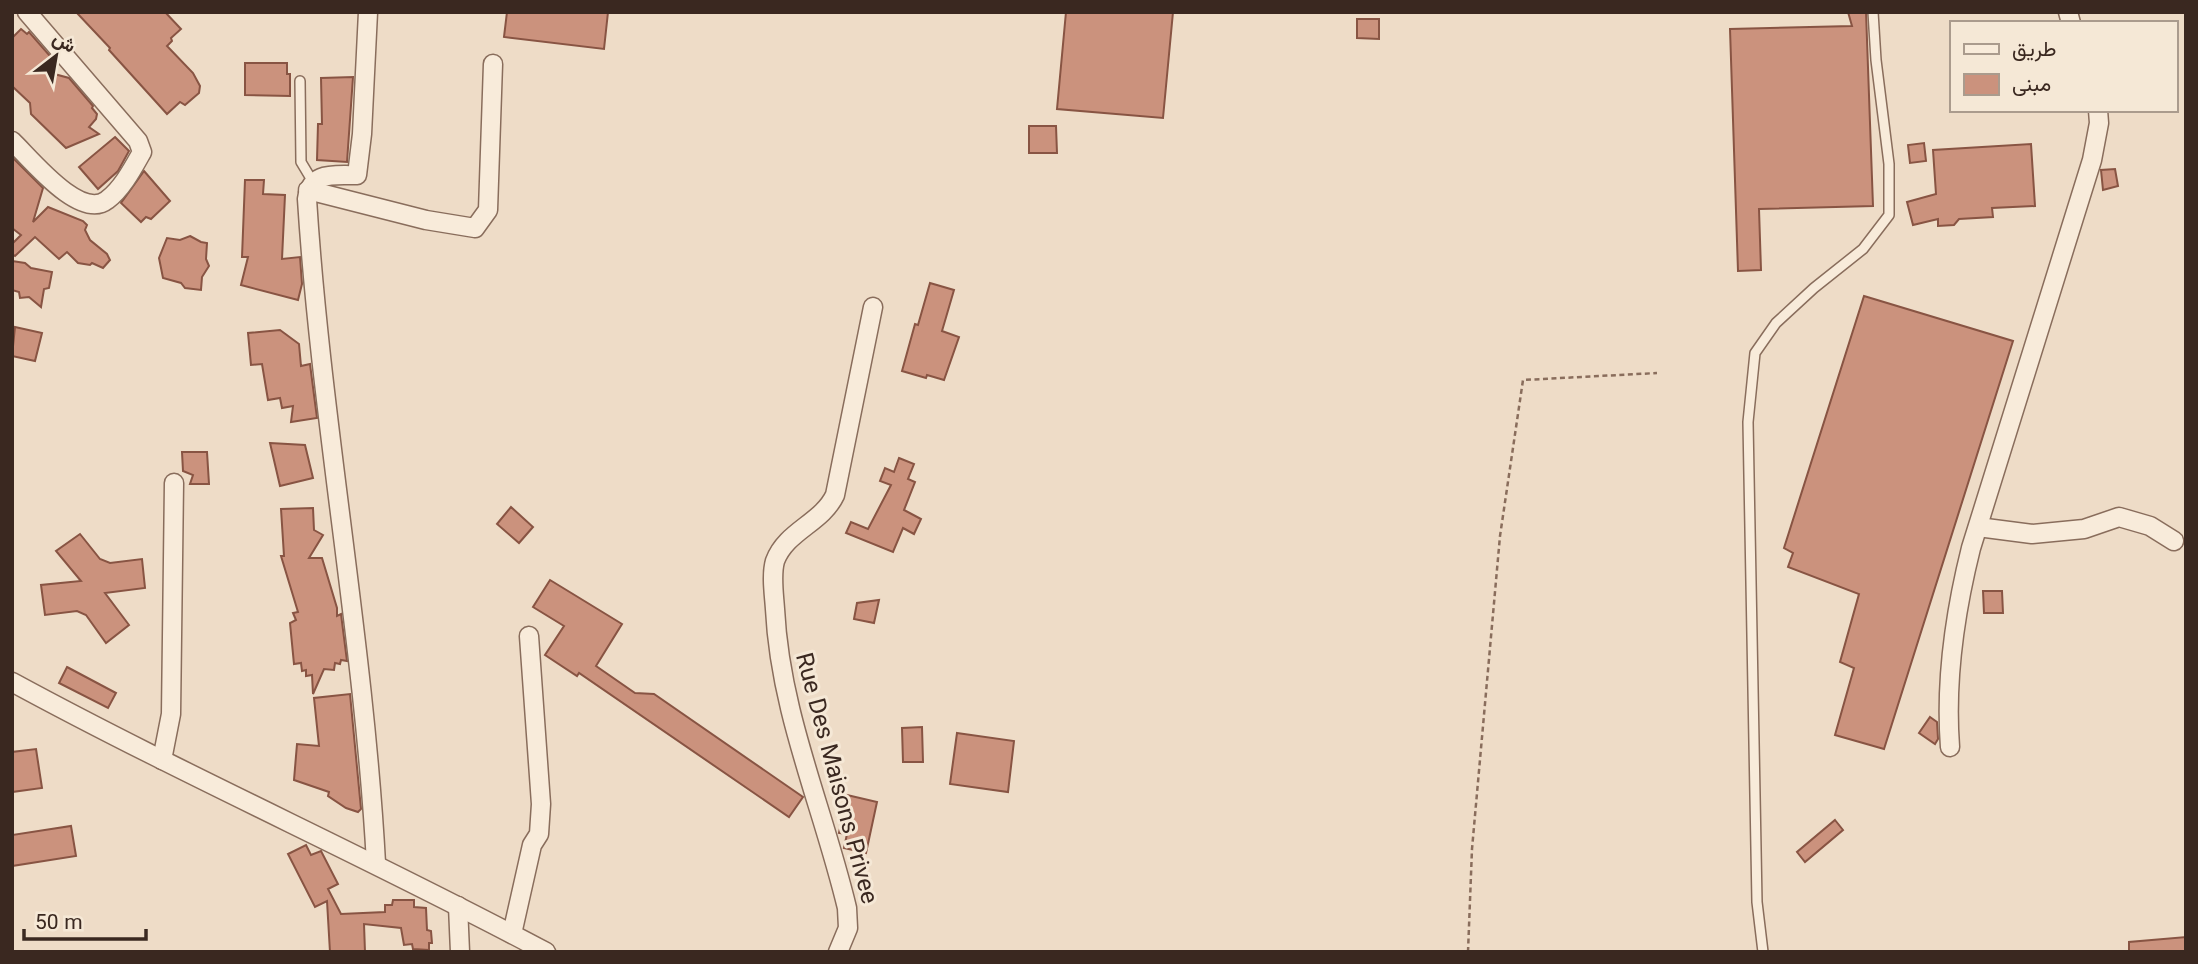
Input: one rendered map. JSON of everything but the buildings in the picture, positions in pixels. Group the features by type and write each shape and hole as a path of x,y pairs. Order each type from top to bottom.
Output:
{"street":[{"path":"12,141 61,190 75,199 93,205 106,201 142,152 138,141 27,12"},
{"path":"368,12 362,134 357,175 324,175 311,186 308,210 320,338 361,680 376,863"},
{"path":"311,186 426,220 475,228 488,210 493,65"},
{"path":"1950,747 1949,697 1961,591 1978,527 2092,160 2099,122 2098,112"},
{"name":"Rue Des Maisons Privee","path":"838,952 848,928 847,908 797,743 776,638 774,569 777,556 787,542 825,511 835,495 873,307"},
{"path":"162,760 171,714 174,483"},
{"path":"1978,527 2032,534 2084,529 2119,517 2150,526 2174,541"},
{"path":"512,934 532,845 539,834 540,824 541,804 529,636"},
{"path":"12,682 162,760 376,863 546,952"},
{"path":"458,906 460,952"}],"lane":[{"path":"1763,952 1757,902 1748,435 1755,353 1776,323 1863,249 1889,215 1889,163 1873,12"},
{"path":"300,81 302,162 311,186"}],"path":[{"path":"1468,952 1472,849 1500,536 1523,380 1657,373"}]}
